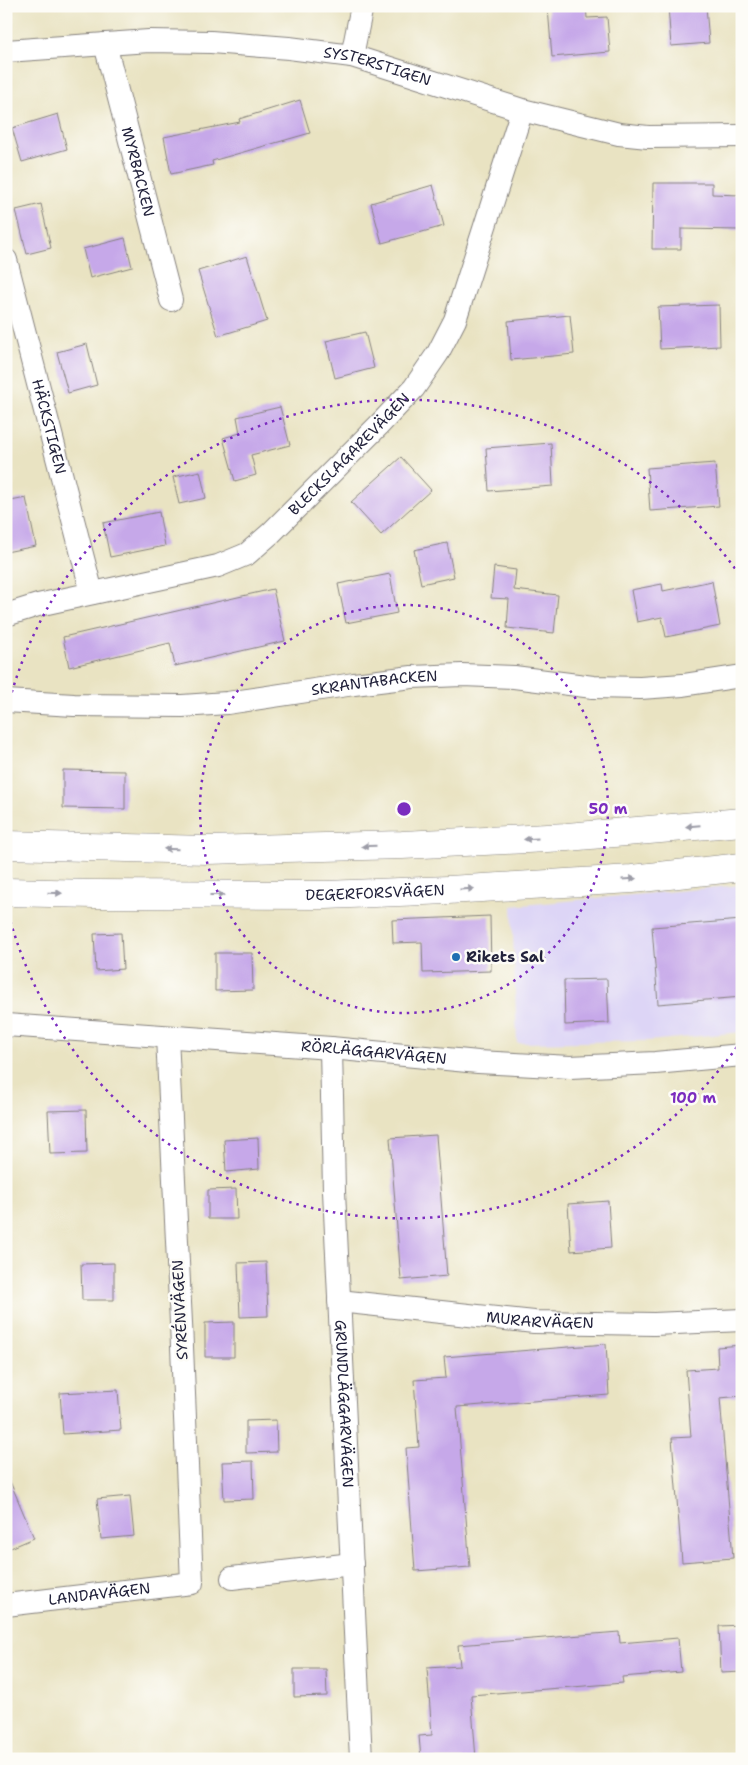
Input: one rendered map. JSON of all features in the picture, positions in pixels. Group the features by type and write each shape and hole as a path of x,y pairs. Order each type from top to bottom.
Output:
{"main road":[{"path":"6,845 208,850 393,845 567,837 742,822"},
{"name":"DEGERFORSVÄGEN","path":"6,892 326,895 632,879 742,867"}],"street":[{"path":"352,56 362,6"},
{"name":"SYSTERSTIGEN","path":"6,51 149,41 211,42 289,48 352,56 522,110 619,134 648,137 742,136"},
{"name":"MYRBACKEN","path":"105,44 171,300"},
{"name":"BLECKSLAGAREVÄGEN","path":"6,615 38,605 218,566 246,554 271,533 414,388 438,353 455,320 522,110"},
{"name":"HÄCKSTIGEN","path":"6,260 92,594"},
{"name":"SKRANTABACKEN","path":"6,701 74,706 182,706 227,703 412,677 462,675 514,677 593,688 640,688 682,685 742,676"},
{"name":"RÖRLÄGGARVÄGEN","path":"6,1025 331,1048 478,1062 570,1067 655,1063 742,1055"},
{"name":"SYRÉNVÄGEN","path":"167,1037 192,1583"},
{"name":"GRUNDLÄGGARVÄGEN","path":"331,1048 334,1191 361,1759"},
{"name":"MURARVÄGEN","path":"339,1301 534,1322 654,1324 742,1320"},
{"path":"232,1578 352,1564"},
{"name":"LANDAVÄGEN","path":"6,1605 192,1583"}],"shaded area":[{"path":"742,885 742,1032 648,1041 517,1043 512,906"}],"building":[{"path":"586,6 587,18 607,17 610,52 552,57 548,8"},
{"path":"668,6 706,6 709,43 671,46"},
{"path":"300,100 310,133 212,161 213,165 171,174 164,137 240,122 239,119"},
{"path":"58,114 67,149 22,162 12,128"},
{"path":"653,183 712,183 712,194 740,195 740,230 681,229 681,249 652,249"},
{"path":"433,185 444,226 382,243 371,203"},
{"path":"41,204 51,248 27,254 16,210"},
{"path":"125,238 132,267 90,278 83,249"},
{"path":"247,256 267,321 218,336 198,271"},
{"path":"719,305 720,346 660,349 658,307"},
{"path":"570,315 574,354 511,360 508,321"},
{"path":"365,332 374,368 335,378 326,341"},
{"path":"87,344 97,385 68,393 57,352"},
{"path":"280,407 290,445 251,455 256,475 235,481 223,438 240,433 237,417"},
{"path":"551,443 553,486 489,491 486,448"},
{"path":"401,457 431,490 381,535 351,502"},
{"path":"715,463 719,506 650,511 647,468"},
{"path":"200,471 206,498 179,504 173,477"},
{"path":"26,498 36,546 6,552 6,502"},
{"path":"159,512 165,546 110,557 103,523"},
{"path":"447,543 454,577 421,584 414,550"},
{"path":"494,567 516,570 514,590 558,595 554,633 507,628 509,599 491,598"},
{"path":"390,574 397,613 346,623 338,584"},
{"path":"712,581 720,626 666,637 662,617 637,622 631,590 662,584 663,591"},
{"path":"273,589 285,641 175,666 170,643 69,667 63,637"},
{"path":"63,770 125,771 125,809 63,808"},
{"name":"Rikets Sal","path":"490,916 491,971 423,973 422,942 393,943 392,920"},
{"path":"742,920 742,997 658,1004 652,927"},
{"path":"121,933 123,969 96,971 94,934"},
{"path":"215,953 252,953 253,990 215,991"},
{"path":"607,979 609,1023 565,1025 564,980"},
{"path":"86,1110 87,1153 50,1154 48,1111"},
{"path":"436,1135 447,1276 401,1280 390,1138"},
{"path":"258,1138 259,1169 226,1172 224,1140"},
{"path":"236,1189 237,1219 208,1219 208,1190"},
{"path":"608,1201 611,1248 571,1251 568,1204"},
{"path":"266,1262 268,1316 240,1317 238,1263"},
{"path":"114,1263 114,1300 82,1300 81,1264"},
{"path":"234,1322 234,1357 205,1357 205,1323"},
{"path":"606,1344 609,1395 457,1407 470,1567 415,1571 406,1448 419,1447 414,1380 446,1378 444,1357"},
{"path":"742,1345 742,1396 720,1398 733,1558 682,1562 672,1438 691,1437 686,1370 718,1368 717,1347"},
{"path":"118,1390 121,1430 63,1434 60,1393"},
{"path":"276,1420 277,1452 246,1453 246,1421"},
{"path":"253,1461 254,1499 224,1500 222,1462"},
{"path":"6,1472 34,1538 6,1550"},
{"path":"130,1496 134,1536 101,1539 97,1499"},
{"path":"742,1625 742,1672 721,1673 719,1626"},
{"path":"619,1632 620,1643 678,1638 681,1672 622,1677 623,1683 471,1695 476,1759 421,1759 419,1736 432,1735 427,1668 460,1666 458,1645"},
{"path":"294,1669 326,1669 327,1696 294,1697"}],"place":[{"name":"Rikets Sal","path":"456,957"}]}
